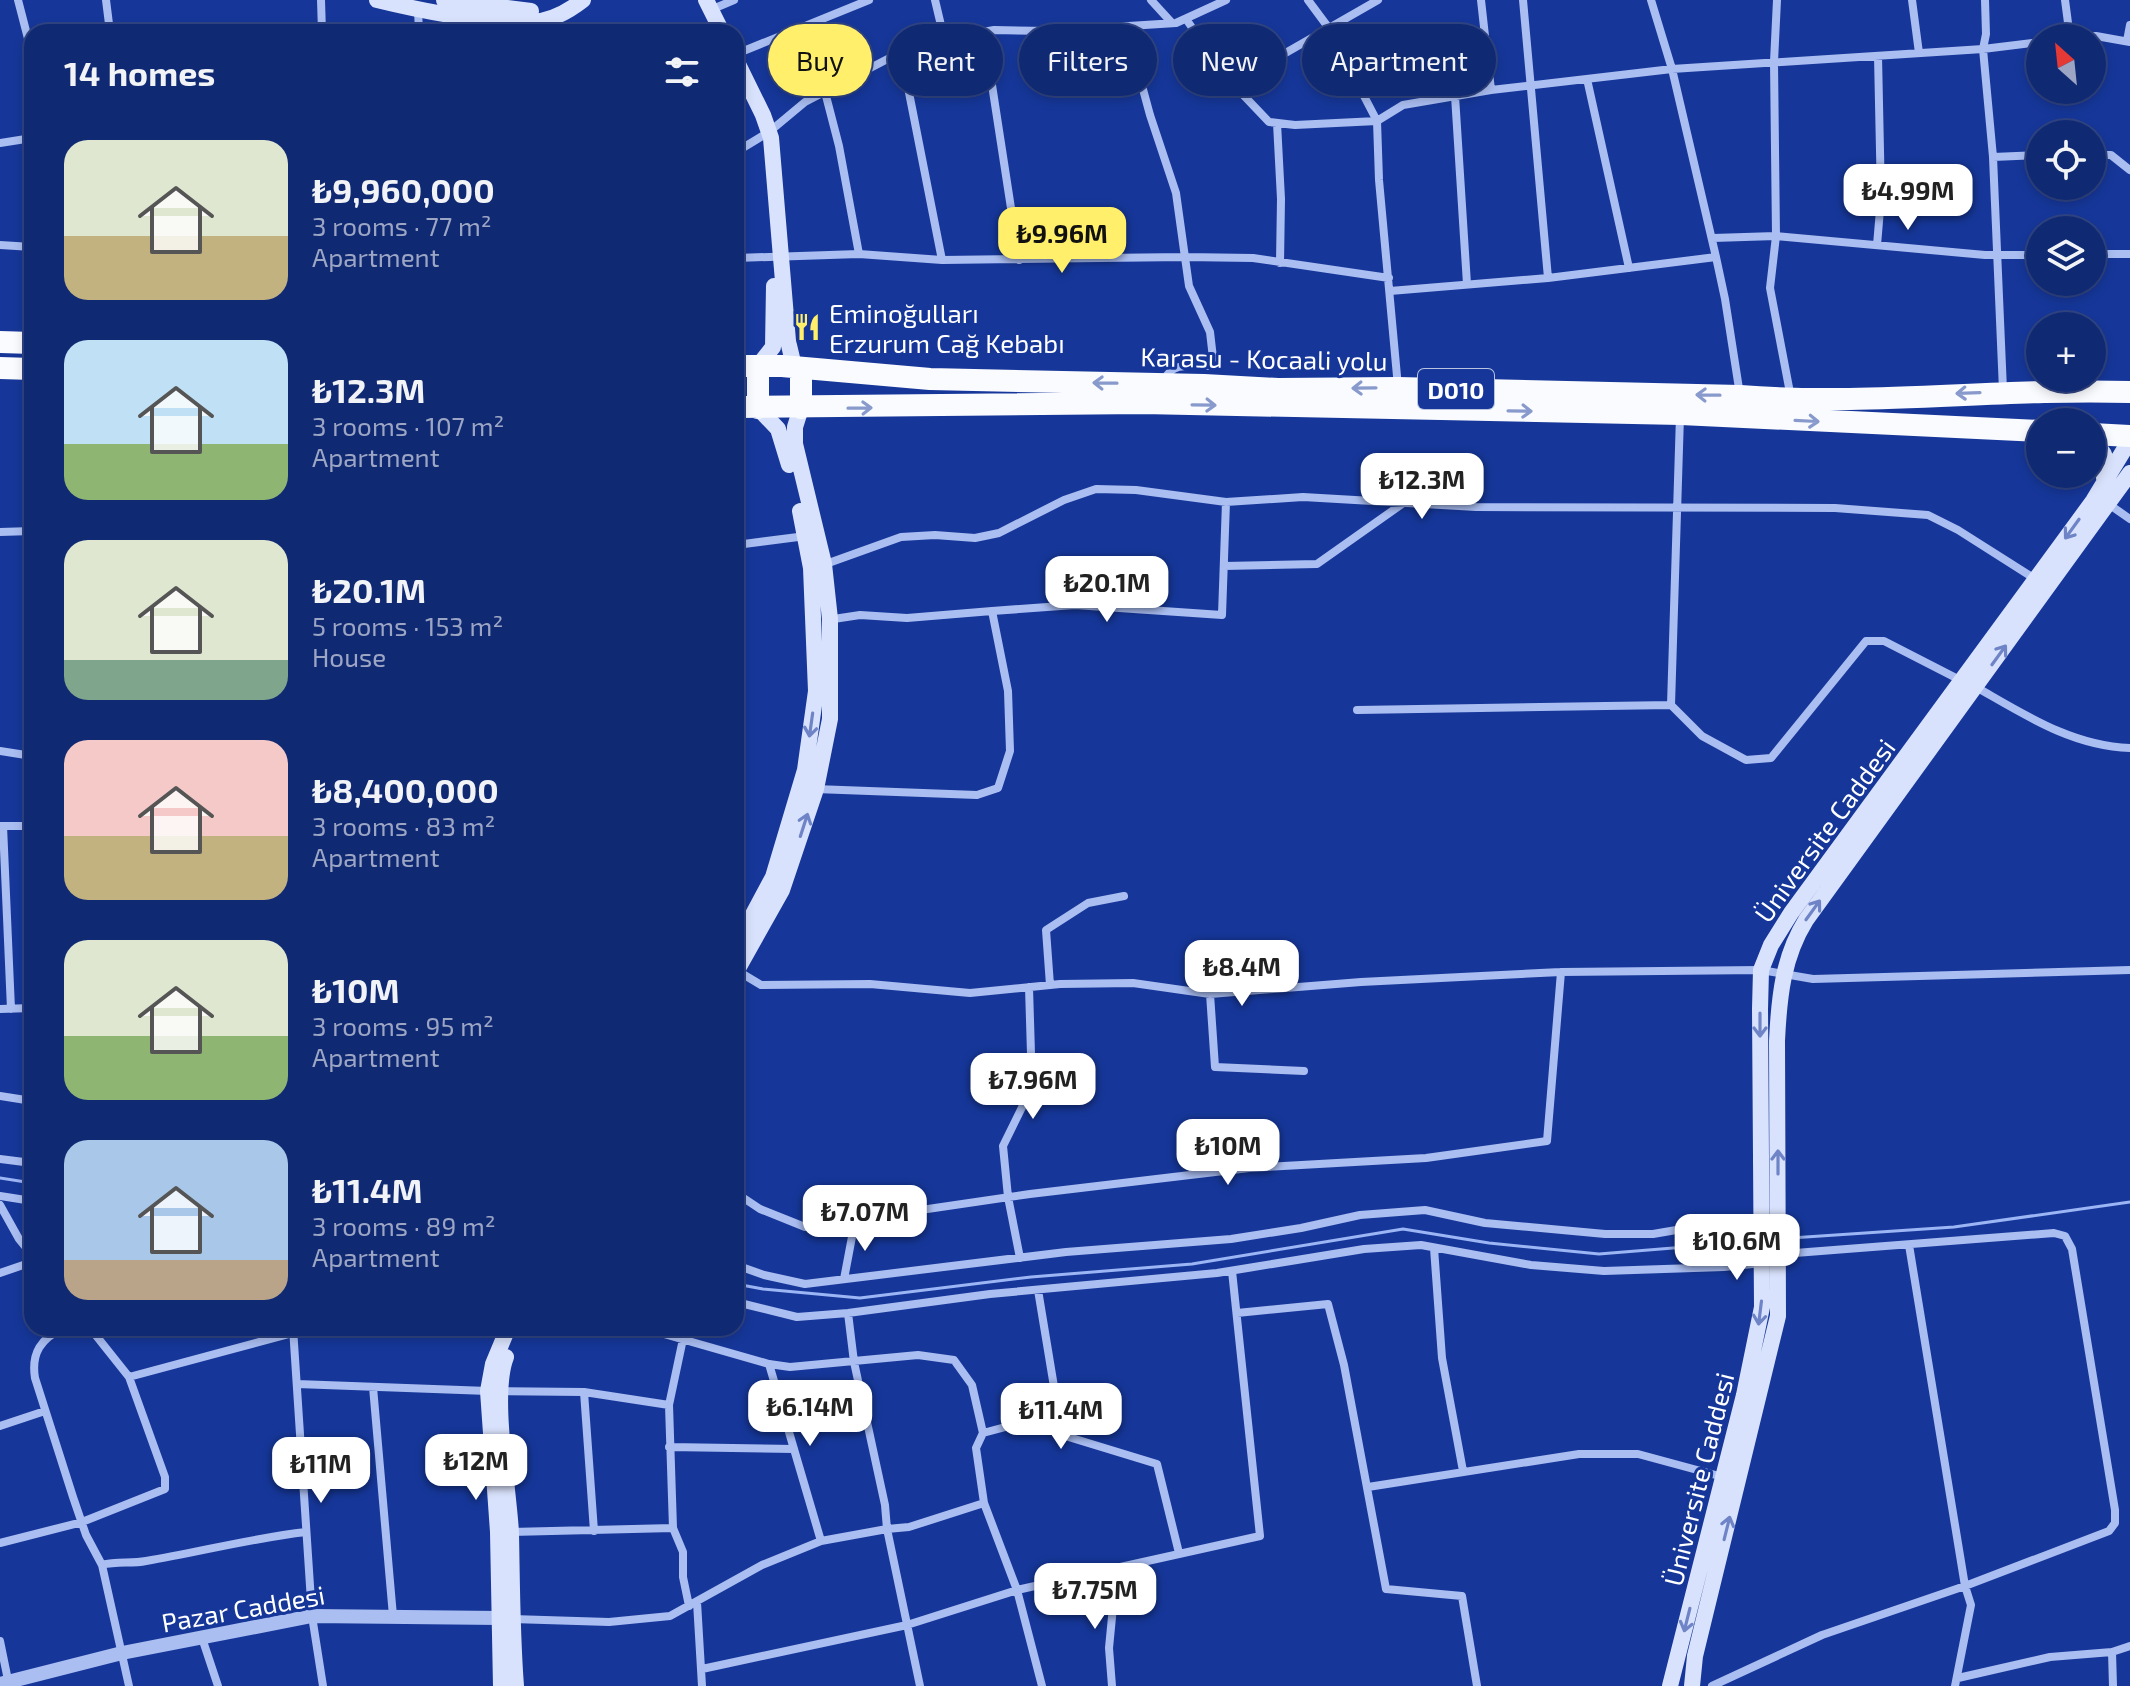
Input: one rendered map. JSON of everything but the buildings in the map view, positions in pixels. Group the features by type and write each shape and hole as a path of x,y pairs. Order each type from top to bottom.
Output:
{"highway":[{"path":"0,342 24,343"},
{"name":"D010","path":"747,366 792,367"},
{"path":"747,366 747,408"},
{"name":"Karasu - Kocaali yolu","path":"792,367 930,379 1278,389 1398,388 1740,396 1791,400 2003,392 2130,392"},
{"path":"792,367 801,408"},
{"path":"0,368 24,369"},
{"name":"Karasu - Kocaali yolu","path":"747,408 1143,403 1681,414 2026,430"},
{"path":"2106,435 2130,438"}],"main road":[{"path":"444,0 481,14 539,12 566,0"},
{"path":"385,1 418,10 481,14 534,22 571,10 583,0"},
{"path":"704,6 716,24"},
{"path":"744,80 766,134 792,367"},
{"path":"744,93 766,134"},
{"path":"747,366 773,347 778,258"},
{"path":"747,408 778,429 783,440 806,536 818,566"},
{"path":"744,957 782,890 808,789 805,770 822,620 818,566 795,444 795,427 801,408"},
{"name":"Üniversite Caddesi","path":"1670,1686 1756,1342 1770,1261 1760,1226 1761,970 1771,945 1791,913 1969,684 2035,579 2104,496 2130,438"},
{"path":"2106,457 2106,480"},
{"path":"1692,1686 1695,1656 1778,1316 1770,1261 1778,1226 1778,1007 1788,952 1806,920 1969,684 2104,496 2130,473"},
{"path":"2104,496 2105,488"},
{"path":"744,931 773,877 808,789"},
{"path":"501,1686 505,1619 504,1532 493,1364 505,1336"},
{"path":"495,1392 514,1336"},
{"path":"505,1619 516,1686"}],"street":[{"path":"18,0 24,24"},
{"path":"106,0 109,24"},
{"path":"321,0 322,24"},
{"path":"704,6 734,0"},
{"path":"744,51 869,0"},
{"path":"935,0 941,24"},
{"path":"1151,0 1172,23"},
{"path":"1157,24 1186,19 1226,0"},
{"path":"1308,0 1326,24"},
{"path":"1334,24 1378,0"},
{"path":"1481,0 1484,24"},
{"path":"1523,0 1548,278"},
{"path":"1651,0 1672,69 1713,238 1740,396"},
{"path":"1777,0 1774,62 1776,236 1770,288 1791,400"},
{"path":"1912,0 1919,53"},
{"path":"1985,0 1983,49 1993,157 2003,392"},
{"path":"2065,0 2070,24"},
{"path":"418,10 419,24"},
{"path":"1186,19 1190,24"},
{"path":"2106,38 2129,42 2130,25"},
{"path":"1496,89 1672,69 2026,44"},
{"path":"1877,245 1881,198 1878,56"},
{"path":"1587,79 1629,268"},
{"path":"744,147 817,96"},
{"path":"826,96 839,146 859,254"},
{"path":"910,96 942,260"},
{"path":"994,96 1019,260"},
{"path":"1145,96 1176,193 1189,286 1210,332 1213,358 1207,366 1178,366 1168,372 1162,384"},
{"path":"1245,96 1269,122 1295,125 1377,121 1403,105 1455,96 1467,284"},
{"path":"1364,96 1377,121 1379,180 1398,388"},
{"path":"1277,123 1280,263"},
{"path":"0,143 24,139"},
{"path":"2106,155 2128,163"},
{"path":"1993,157 2026,156"},
{"path":"1713,238 1776,236 2026,255"},
{"path":"0,245 24,246"},
{"path":"744,258 859,254 942,260 1253,258 1389,278"},
{"path":"2106,254 2130,254"},
{"path":"1390,291 1548,278 1716,257"},
{"path":"1671,705 1681,414"},
{"path":"818,566 901,537 935,535 975,538 999,533 1064,500 1096,489 1136,490 1226,502 1303,497 1491,507 1835,508 1928,515 1958,530 2035,579"},
{"path":"2104,496 2130,519"},
{"path":"822,620 860,615 907,618 1075,605 1222,615 1226,502"},
{"path":"1224,566 1317,564 1402,504"},
{"path":"0,532 24,531"},
{"path":"744,544 806,536"},
{"path":"808,789 977,795 998,788 1010,751 1008,691 992,611"},
{"path":"1357,710 1671,705 1702,736 1746,760 1771,758 1866,641 1884,641 2049,729 2104,747 2130,748"},
{"path":"0,751 24,755"},
{"path":"11,1009 8,903 1,826 24,826"},
{"path":"1050,985 1046,930 1088,903 1124,896"},
{"path":"744,975 761,985 870,984 970,993 1050,985 1133,983 1210,994 1361,982 1561,972 1761,970 1813,979 2130,970"},
{"path":"744,1198 760,1209 805,1227 1008,1197 1249,1168 1426,1158 1547,1141 1561,972"},
{"path":"1020,1258 1008,1197 1003,1146 1032,1087 1029,987"},
{"path":"1210,994 1215,1067 1304,1071"},
{"path":"0,1009 24,1008"},
{"path":"0,1096 24,1100"},
{"path":"0,1159 24,1162"},
{"path":"0,1196 24,1200"},
{"path":"0,1205 24,1242"},
{"path":"744,1268 805,1284 1020,1258 1231,1239 1360,1215 1425,1210 1485,1223 1605,1234 1778,1226"},
{"path":"844,1279 855,1221"},
{"path":"744,1304 797,1317 848,1313 1232,1271 1364,1249 1421,1245 1531,1265 1604,1271 1724,1267 1770,1261 1795,1253 2054,1233 2065,1236 2075,1265 2115,1510 2115,1523 2109,1531 1965,1586 1822,1635 1712,1686"},
{"path":"1909,1245 1965,1586 1971,1605 1956,1682 2050,1657 2112,1652 2130,1646"},
{"path":"1434,1248 1442,1358 1463,1471"},
{"path":"0,1273 24,1265"},
{"path":"702,1669 907,1625 1017,1590 1260,1536 1232,1271"},
{"path":"1038,1290 1062,1435 1157,1464 1179,1553"},
{"path":"1237,1313 1328,1304 1344,1365 1386,1589 1462,1596 1477,1686"},
{"path":"848,1313 854,1362 920,1686"},
{"path":"50,1336 32,1362 82,1522 102,1565 129,1686"},
{"path":"0,1543 82,1522 165,1489 165,1477 129,1377 96,1336"},
{"path":"129,1377 272,1336"},
{"path":"293,1336 312,1616 323,1686"},
{"path":"672,1336 769,1364 790,1367 918,1355 954,1360 972,1385 983,1433 976,1448 984,1503 1017,1590 1042,1686"},
{"path":"683,1339 669,1405 673,1528 683,1552 683,1577 693,1604 702,1686"},
{"path":"769,1364 821,1541"},
{"path":"297,1384 495,1392 584,1392 669,1405"},
{"path":"373,1387 393,1616"},
{"path":"584,1392 594,1531"},
{"path":"0,1426 45,1411"},
{"path":"983,1433 1058,1413"},
{"path":"669,1447 794,1449"},
{"path":"1368,1487 1579,1454 1638,1454 1723,1477"},
{"path":"505,1619 609,1622 670,1616 762,1565 821,1541 909,1527 984,1503"},
{"path":"504,1532 673,1528"},
{"path":"102,1565 142,1562 253,1538 306,1532"},
{"path":"1108,1569 1115,1586 1109,1648 1112,1686"},
{"name":"Pazar Caddesi","path":"6,1684 122,1653 312,1616 505,1619"},
{"path":"202,1638 218,1686"},
{"path":"0,1641 6,1684"},
{"path":"2112,1652 2113,1686"}],"waterway":[{"path":"0,1178 24,1182"},
{"path":"1791,1238 1954,1227 2130,1202"},
{"path":"744,1285 860,1298 1031,1277 1192,1264 1403,1229 1489,1243 1599,1254 1747,1242"}],"place":[{"name":"Eminoğulları Erzurum Cağ Kebabı","path":"807,327"}]}
